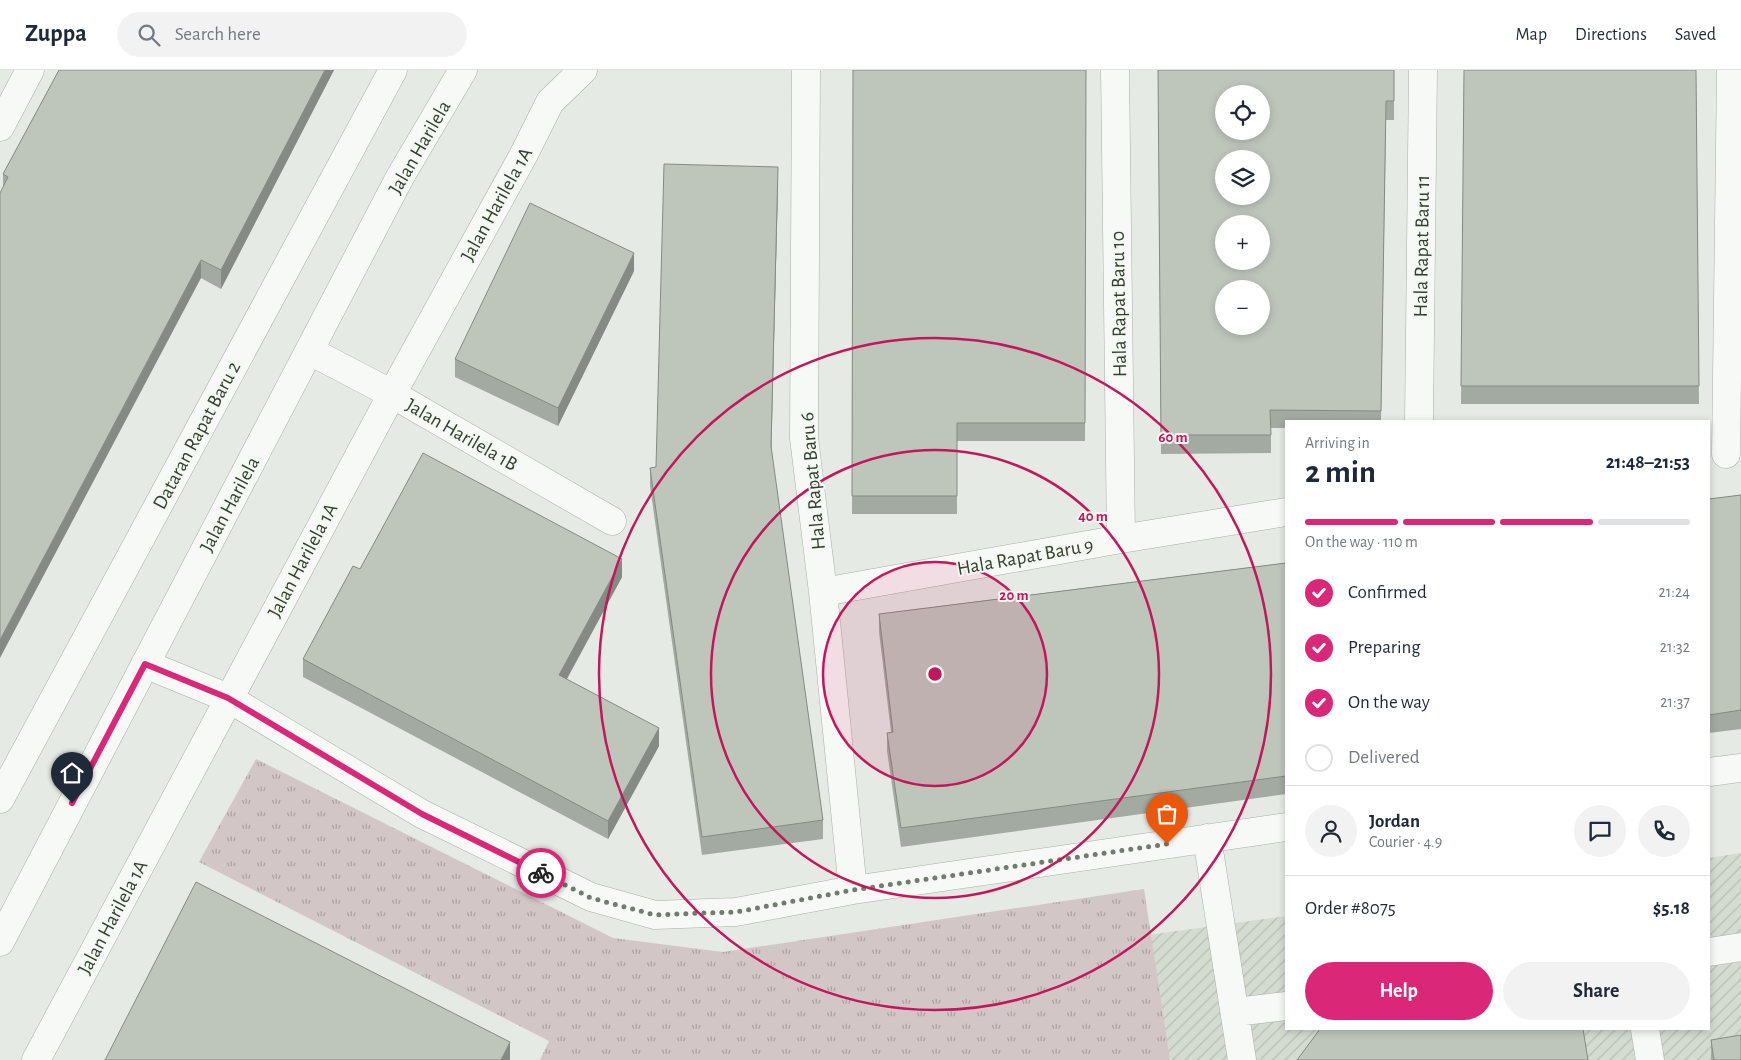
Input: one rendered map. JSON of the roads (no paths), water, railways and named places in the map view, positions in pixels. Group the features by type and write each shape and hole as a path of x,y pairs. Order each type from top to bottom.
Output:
{"street":[{"name":"Dataran Rapat Baru 2","path":"0,799 393,70"},
{"name":"Jalan Harilela","path":"0,942 400,177 463,70"},
{"name":"Jalan Harilela 1A","path":"36,1060 228,698 524,154 550,102 582,70"},
{"name":"Hala Rapat Baru 6","path":"806,70 804,438 823,592 853,890"},
{"name":"Hala Rapat Baru 10","path":"1115,70 1121,538"},
{"name":"Hala Rapat Baru 11","path":"1419,420 1423,70"},
{"path":"1725,454 1731,70"},
{"path":"0,127 28,71"},
{"name":"Jalan Harilela 1B","path":"310,351 392,394 612,521"},
{"name":"Hala Rapat Baru 9","path":"823,592 1121,538 1285,512"},
{"path":"145,664 228,698 422,814 591,898 655,915 736,912 853,890 1285,828"},
{"path":"1710,772 1741,768"},
{"path":"1206,838 1236,1012 1242,1060"},
{"path":"1710,952 1741,947"},
{"path":"1236,1012 1285,1006"},
{"path":"1646,1030 1650,1060"}]}
